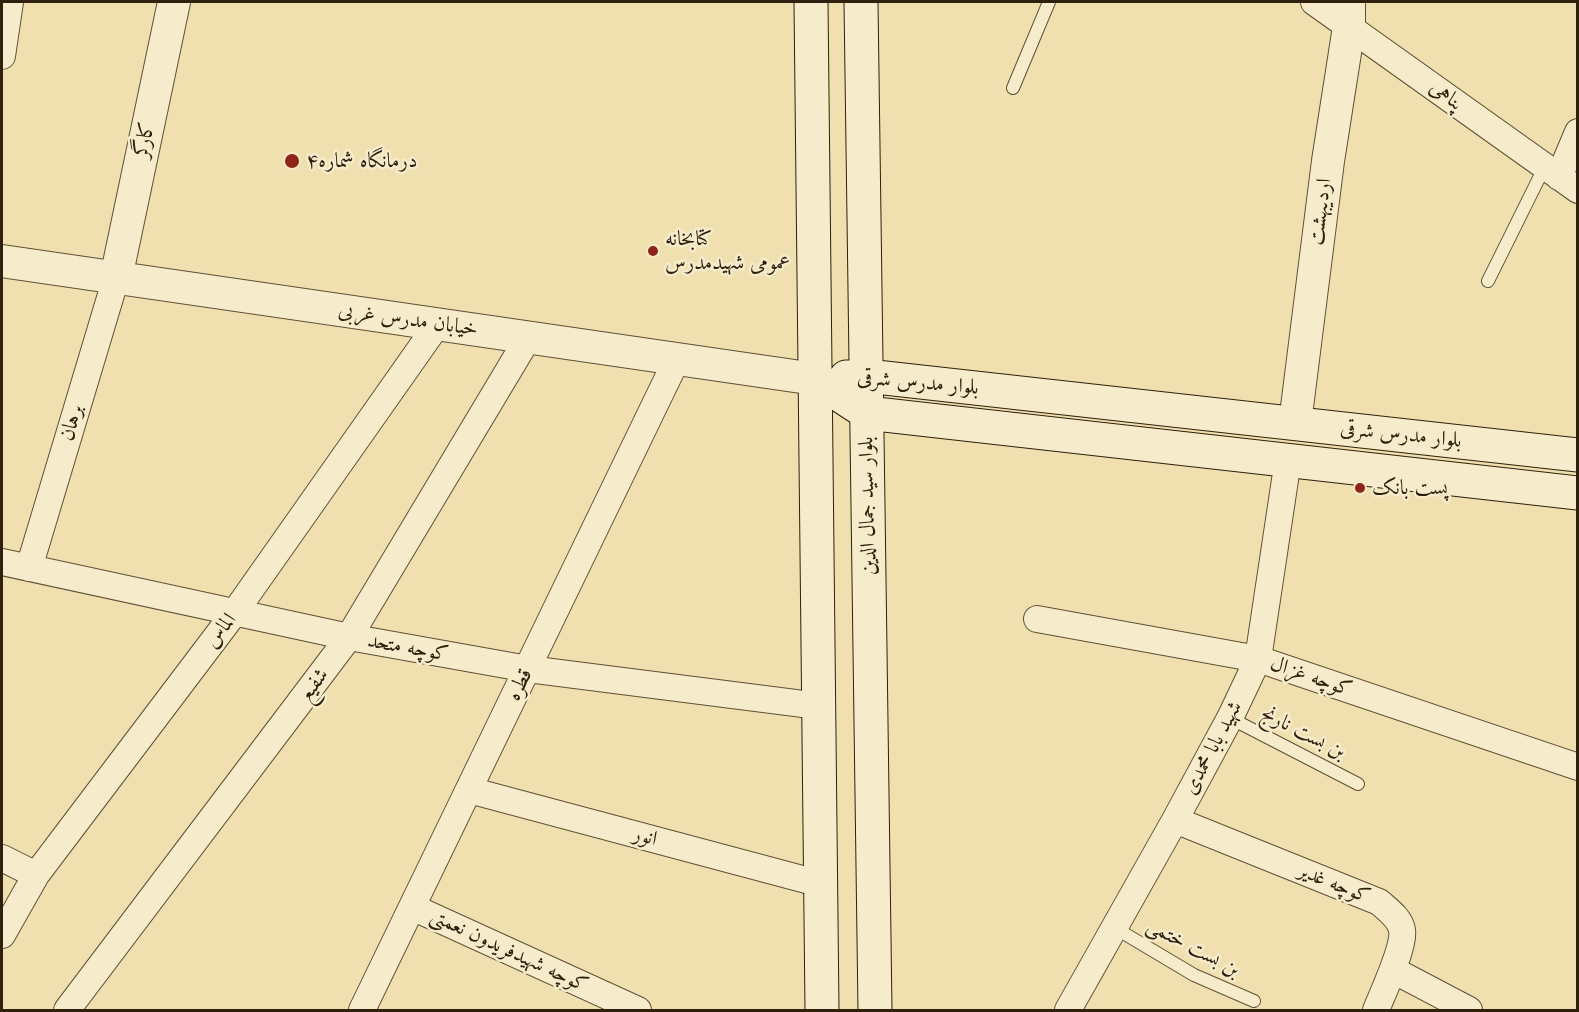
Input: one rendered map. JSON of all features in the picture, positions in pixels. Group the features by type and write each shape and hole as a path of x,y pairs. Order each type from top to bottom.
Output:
{"main road":[{"path":"812,2 822,1011"},
{"name":"بلوار سید جمال الدین","path":"861,2 875,1011"},
{"name":"بلوار مدرس شرقی","path":"815,380 867,376 1578,455"},
{"name":"بلوار مدرس شرقی","path":"815,380 867,413 1578,493"},
{"path":"1288,460 1295,423"}],"street":[{"path":"2,56 10,2"},
{"name":"کارگر","path":"116,278 174,2"},
{"name":"پناهی","path":"1314,2 1349,14 1560,178"},
{"name":"اردیبهشت","path":"1295,423 1349,14"},
{"path":"1560,178 1578,132"},
{"name":"خیابان مدرس غربی","path":"2,261 815,380"},
{"name":"برهان","path":"29,568 116,278"},
{"name":"الماس","path":"2,935 36,875 235,612 437,325"},
{"name":"شفیع","path":"67,1011 350,638 528,338"},
{"name":"قطره","path":"362,1011 677,359"},
{"name":"شهید بابا محمدی","path":"1068,1011 1230,718 1258,658 1288,460"},
{"name":"کوچه متحد","path":"2,562 350,638 528,669 819,706"},
{"name":"کوچه غزال","path":"1037,619 1258,658 1578,767"},
{"name":"انور","path":"469,790 821,884"},
{"name":"کوچه غدیر","path":"1175,820 1379,902 1398,919 1403,932 1393,970 1376,1011"},
{"path":"2,858 36,875"},
{"name":"کوچه شهیدفریدون نعمتی","path":"412,907 638,1011"},
{"path":"1393,970 1469,1011"}],"lane":[{"path":"1013,88 1049,2"},
{"path":"1488,281 1560,178"},
{"name":"بن بست نارنج","path":"1230,718 1358,784"},
{"name":"بن بست ختمی","path":"1114,928 1194,975 1254,1001"}],"place":[{"name":"درمانگاه شماره۴","path":"292,161"},
{"name":"کتابخانه عمومی شهیدمدرس","path":"653,251"},
{"name":"پست بانک","path":"1360,488"}]}
